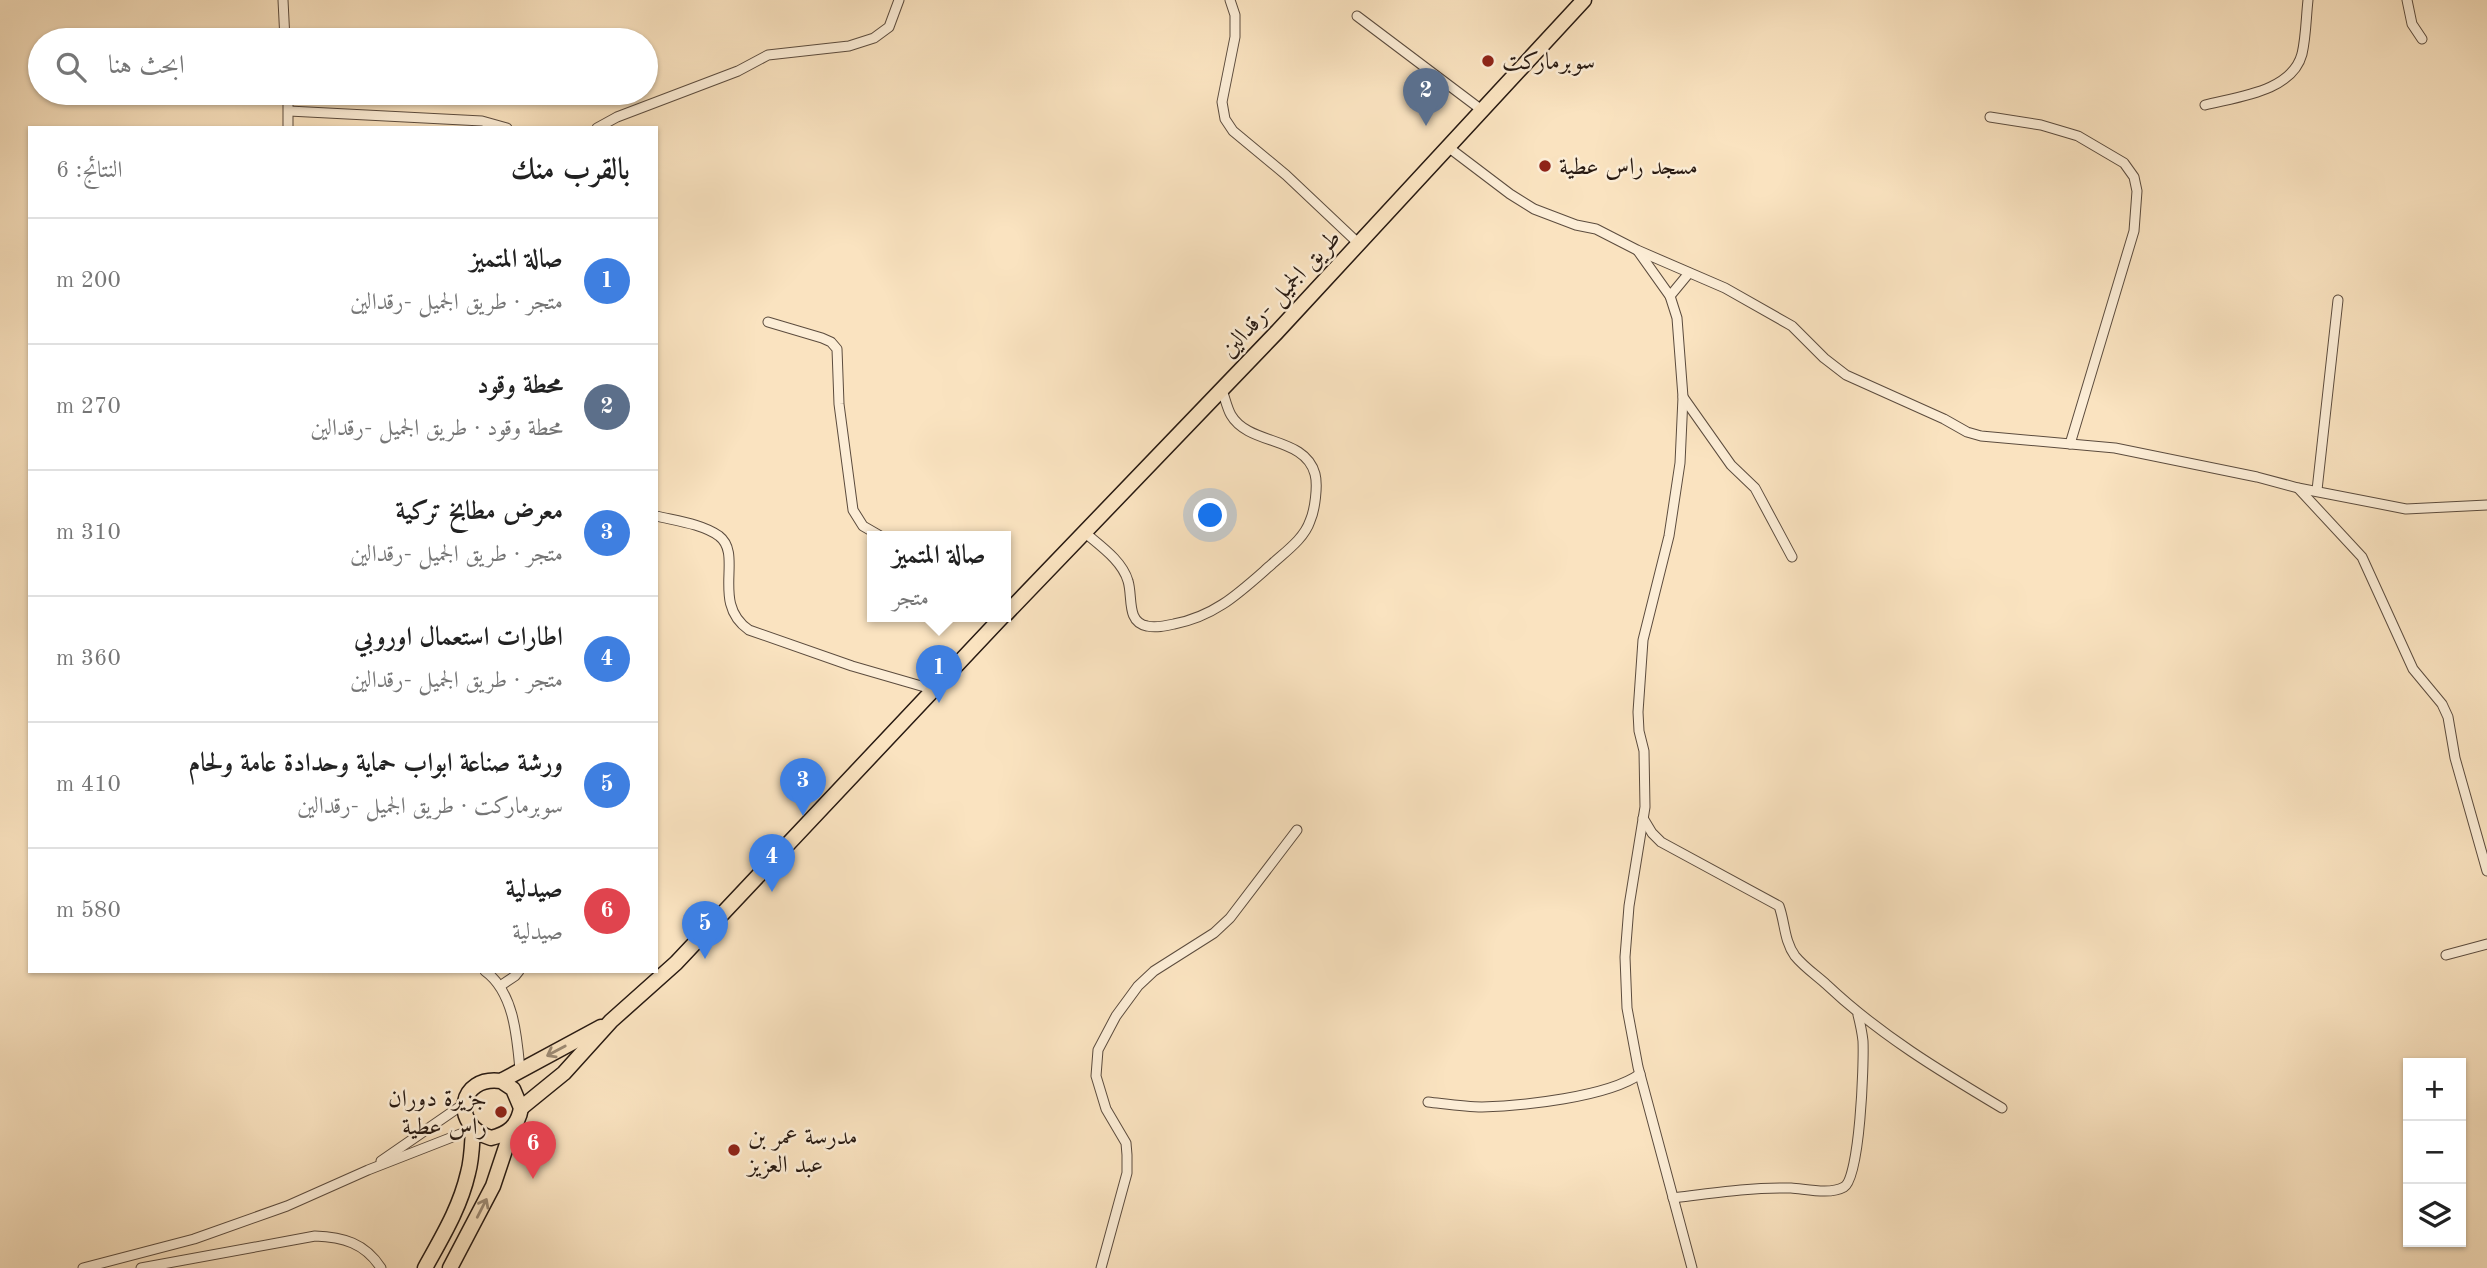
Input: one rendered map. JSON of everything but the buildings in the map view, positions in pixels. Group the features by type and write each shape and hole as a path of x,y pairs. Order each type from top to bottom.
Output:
{"main road":[{"name":"طريق الجميل -رقدالين","path":"1011,605 1222,390 1584,0"},
{"name":"طريق الجميل -رقدالين","path":"611,1021 676,963 935,690 995,622"},
{"path":"512,1129 491,1138 473,1129 465,1117 465,1102 472,1089 485,1081 501,1081 611,1021"},
{"path":"450,1268 493,1186 521,1108 564,1073 611,1021"},
{"path":"501,1081 513,1088 521,1108"},
{"path":"425,1268 453,1218 462,1195 469,1170 473,1129"}],"street":[{"path":"283,0 284,28"},
{"path":"658,101 738,71 768,55 849,46 874,38 889,27 899,0"},
{"path":"1230,0 1235,15 1235,37 1222,102 1226,119 1233,131 1286,175 1358,243"},
{"path":"2205,105 2272,86 2293,72 2301,57 2308,0"},
{"path":"2407,0 2412,24 2421,39"},
{"path":"1357,16 1483,111"},
{"path":"288,126 289,105"},
{"path":"601,126 649,105"},
{"path":"289,111 482,121 500,126"},
{"path":"1990,117 2041,125 2078,135 2124,163 2134,177 2137,206 2134,231 2070,444"},
{"path":"1448,147 1534,209 1576,225 1596,229 1725,288 1782,319 1846,375 1967,432 1981,436 2115,448 2406,509 2487,505"},
{"path":"1637,250 1670,296 1677,318 1683,397 1680,463 1669,536 1643,640 1637,712 1645,778 1643,818 1629,906 1625,957 1627,1007 1640,1074 1692,1268"},
{"path":"1670,296 1689,273"},
{"path":"2317,490 2338,300"},
{"path":"768,323 822,338 837,349 839,404 853,510 863,526 872,531"},
{"path":"1083,531 1122,567 1129,582 1131,610 1136,621 1146,626 1196,620 1226,604 1295,544 1310,521 1316,477 1311,462 1296,450 1248,430 1231,417 1222,390"},
{"path":"1683,397 1731,465 1755,488 1792,556"},
{"path":"2298,488 2362,557 2413,669 2442,704 2448,717 2455,758 2487,871"},
{"path":"658,516 693,525 721,538 728,548 732,614 739,624 749,630 852,666 935,690"},
{"path":"1643,818 1661,842 1779,906 1784,931 1796,956 1858,1014 1929,1065 2002,1108"},
{"path":"1101,1268 1127,1172 1128,1155 1126,1143 1106,1109 1096,1076 1101,1043 1116,1016 1138,986 1154,971 1214,933 1230,918 1297,830"},
{"path":"2446,955 2487,944"},
{"path":"487,973 500,986 515,1027 520,1070"},
{"path":"500,986 517,973"},
{"path":"1674,1198 1733,1189 1837,1191 1847,1186 1853,1176 1856,1158 1861,1101 1863,1040 1858,1014"},
{"path":"1428,1102 1481,1107 1567,1097 1612,1089 1628,1083 1640,1074"},
{"path":"368,1170 465,1102"},
{"path":"83,1268 194,1238 287,1206 368,1170 473,1129"},
{"path":"141,1268 315,1236 338,1237 364,1248 381,1268"}],"place":[{"name":"سوبرماركت","path":"1488,61"},
{"name":"محطة وقود","path":"1426,126"},
{"name":"مسجد راس عطية","path":"1545,166"},
{"name":"صالة المتميز","path":"939,703"},
{"name":"معرض مطابخ تركية","path":"803,816"},
{"name":"اطارات استعمال اوروبي","path":"772,892"},
{"name":"ورشة صناعة ابواب حماية وحدادة عامة ولحام","path":"705,959"},
{"name":"جزيرة دوران راس عطية","path":"501,1112"},
{"name":"مدرسة عمر بن عبد العزيز","path":"734,1150"},
{"name":"صيدلية","path":"533,1179"}]}
